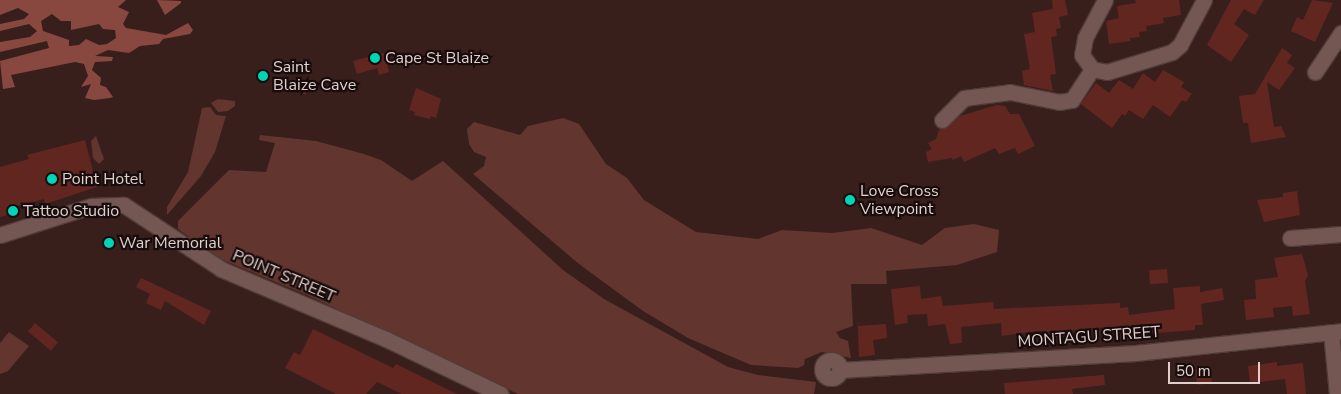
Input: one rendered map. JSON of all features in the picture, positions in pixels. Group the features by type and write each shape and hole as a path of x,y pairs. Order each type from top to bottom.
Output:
{"street":[{"path":"1105,0 1082,48 1084,60 1092,69 1107,72 1125,69 1172,52 1180,45 1204,0"},
{"path":"1315,72 1341,33"},
{"path":"942,120 964,98 1010,92 1059,102 1072,100 1092,69"},
{"name":"POINT STREET","path":"0,235 91,206 124,205 221,269 386,339 501,394"},
{"path":"1290,238 1341,234"},
{"path":"1336,332 1337,394"},
{"name":"MONTAGU STREET","path":"839,370 1136,353 1336,332"}],"shaded area":[{"path":"0,0 126,0 118,7 129,12 123,24 126,28 166,35 188,23 193,30 190,34 163,39 159,44 140,46 129,53 108,50 95,56 113,57 112,61 95,62 92,70 101,78 100,85 106,87 113,97 94,100 85,98 91,84 81,87 88,76 84,64 75,62 11,75 15,87 3,89 0,61 49,48 47,41 0,52 0,42 30,37 37,31 29,24 0,31 0,24 24,19 29,14 18,8 0,15","holes":["52,14 61,21 71,21 71,30 99,24 103,29 115,30 116,38 107,44 99,45 86,39 79,45 69,46 69,40 43,31 41,21"]},
{"path":"157,0 181,1 181,3 165,15"},
{"path":"218,99 235,101 235,106 228,111 218,112 211,103"},
{"path":"210,107 216,115 226,116 215,152 201,176 167,215 167,207 188,172 202,108"},
{"path":"563,118 579,124 606,164 627,178 644,200 696,232 758,239 782,230 832,233 871,228 922,245 945,228 974,224 999,230 997,252 957,265 886,271 887,284 851,284 853,326 836,332 840,338 848,341 851,358 822,352 805,359 804,365 798,368 751,365 688,338 643,311 579,264 473,174 484,166 486,157 474,152 469,144 467,129 474,122 520,135 528,126"},
{"path":"260,135 316,141 364,154 381,160 412,181 443,161 563,270 604,299 728,367 758,375 816,382 814,394 518,394 307,295 218,258 178,229 178,221 229,170 266,172 275,143 259,140"},
{"path":"96,136 104,159 99,164 93,158 91,141"},
{"path":"9,332 29,346 8,371 0,374 0,343"}],"building":[{"path":"1052,0 1065,0 1068,15 1059,17 1061,28 1056,29 1057,36 1051,37 1056,74 1050,75 1053,91 1024,85 1022,71 1030,69 1024,34 1035,32 1032,13 1053,9"},
{"path":"1135,0 1179,0 1181,15 1163,18 1164,23 1146,26 1147,31 1139,32 1140,37 1130,38 1130,41 1109,44 1106,21 1119,18 1117,6 1136,3"},
{"path":"1231,0 1264,0 1255,15 1244,9 1234,24 1249,35 1231,62 1207,45"},
{"path":"1312,0 1333,3 1315,42 1291,31 1297,17 1303,20"},
{"path":"1282,48 1292,55 1287,63 1295,68 1279,90 1267,82 1274,127 1281,126 1286,137 1251,143 1248,123 1243,123 1239,96 1255,94"},
{"name":"Cape St Blaize","path":"384,53 389,72 379,75 377,68 357,74 353,61"},
{"path":"1163,70 1184,82 1181,87 1192,94 1186,102 1182,100 1170,117 1153,105 1143,119 1129,110 1125,116 1122,114 1112,128 1081,104 1096,83 1109,93 1119,80 1133,89 1143,73 1155,82"},
{"path":"296,78 309,82 306,95 292,90"},
{"path":"416,88 441,99 436,118 431,116 430,119 414,115 415,112 409,110"},
{"path":"997,105 1005,106 1010,114 1019,114 1035,146 1018,154 1015,148 999,154 995,148 964,162 961,156 953,160 952,158 928,162 926,152 932,149 928,143 936,139 939,130 960,116"},
{"name":"Point Hotel","path":"85,140 97,187 45,204 44,199 17,206 18,212 0,217 0,167 29,159 27,155"},
{"path":"1297,191 1300,215 1264,222 1257,200 1283,197 1283,193"},
{"path":"1302,254 1308,275 1305,281 1310,314 1293,316 1292,306 1273,308 1274,317 1246,320 1244,300 1256,299 1255,280 1278,277 1274,258"},
{"path":"1167,269 1168,283 1150,284 1149,270"},
{"path":"141,278 211,311 204,325 165,301 161,310 146,303 150,294 136,287"},
{"path":"920,286 921,299 941,296 943,306 993,302 994,309 1120,303 1120,308 1128,307 1129,315 1175,309 1173,288 1200,286 1200,292 1222,288 1224,300 1201,304 1203,325 1195,325 1195,330 1145,334 1145,329 1107,332 1107,327 1065,331 1066,336 1052,337 1051,332 1039,331 1002,336 1001,323 961,327 962,343 950,344 945,324 928,326 927,314 907,315 908,323 895,325 891,289"},
{"path":"35,323 58,342 51,351 28,331"},
{"path":"886,324 887,338 873,340 875,355 859,357 858,326"},
{"path":"313,329 393,368 396,364 457,394 402,394 377,382 366,394 336,394 285,368 294,352 300,355"},
{"path":"1277,362 1277,366 1303,363 1306,394 1287,394 1285,379 1250,383 1248,366"},
{"path":"1210,368 1212,383 1197,385 1195,370"},
{"path":"1104,375 1105,385 1072,389 1073,394 1005,394 1004,383"}],"place":[{"name":"Cape St Blaize","path":"375,58"},
{"name":"Saint Blaize Cave","path":"263,76"},
{"name":"Point Hotel","path":"52,179"},
{"name":"Love Cross Viewpoint","path":"850,200"},
{"name":"Tattoo Studio","path":"13,211"},
{"name":"War Memorial","path":"109,243"}]}
